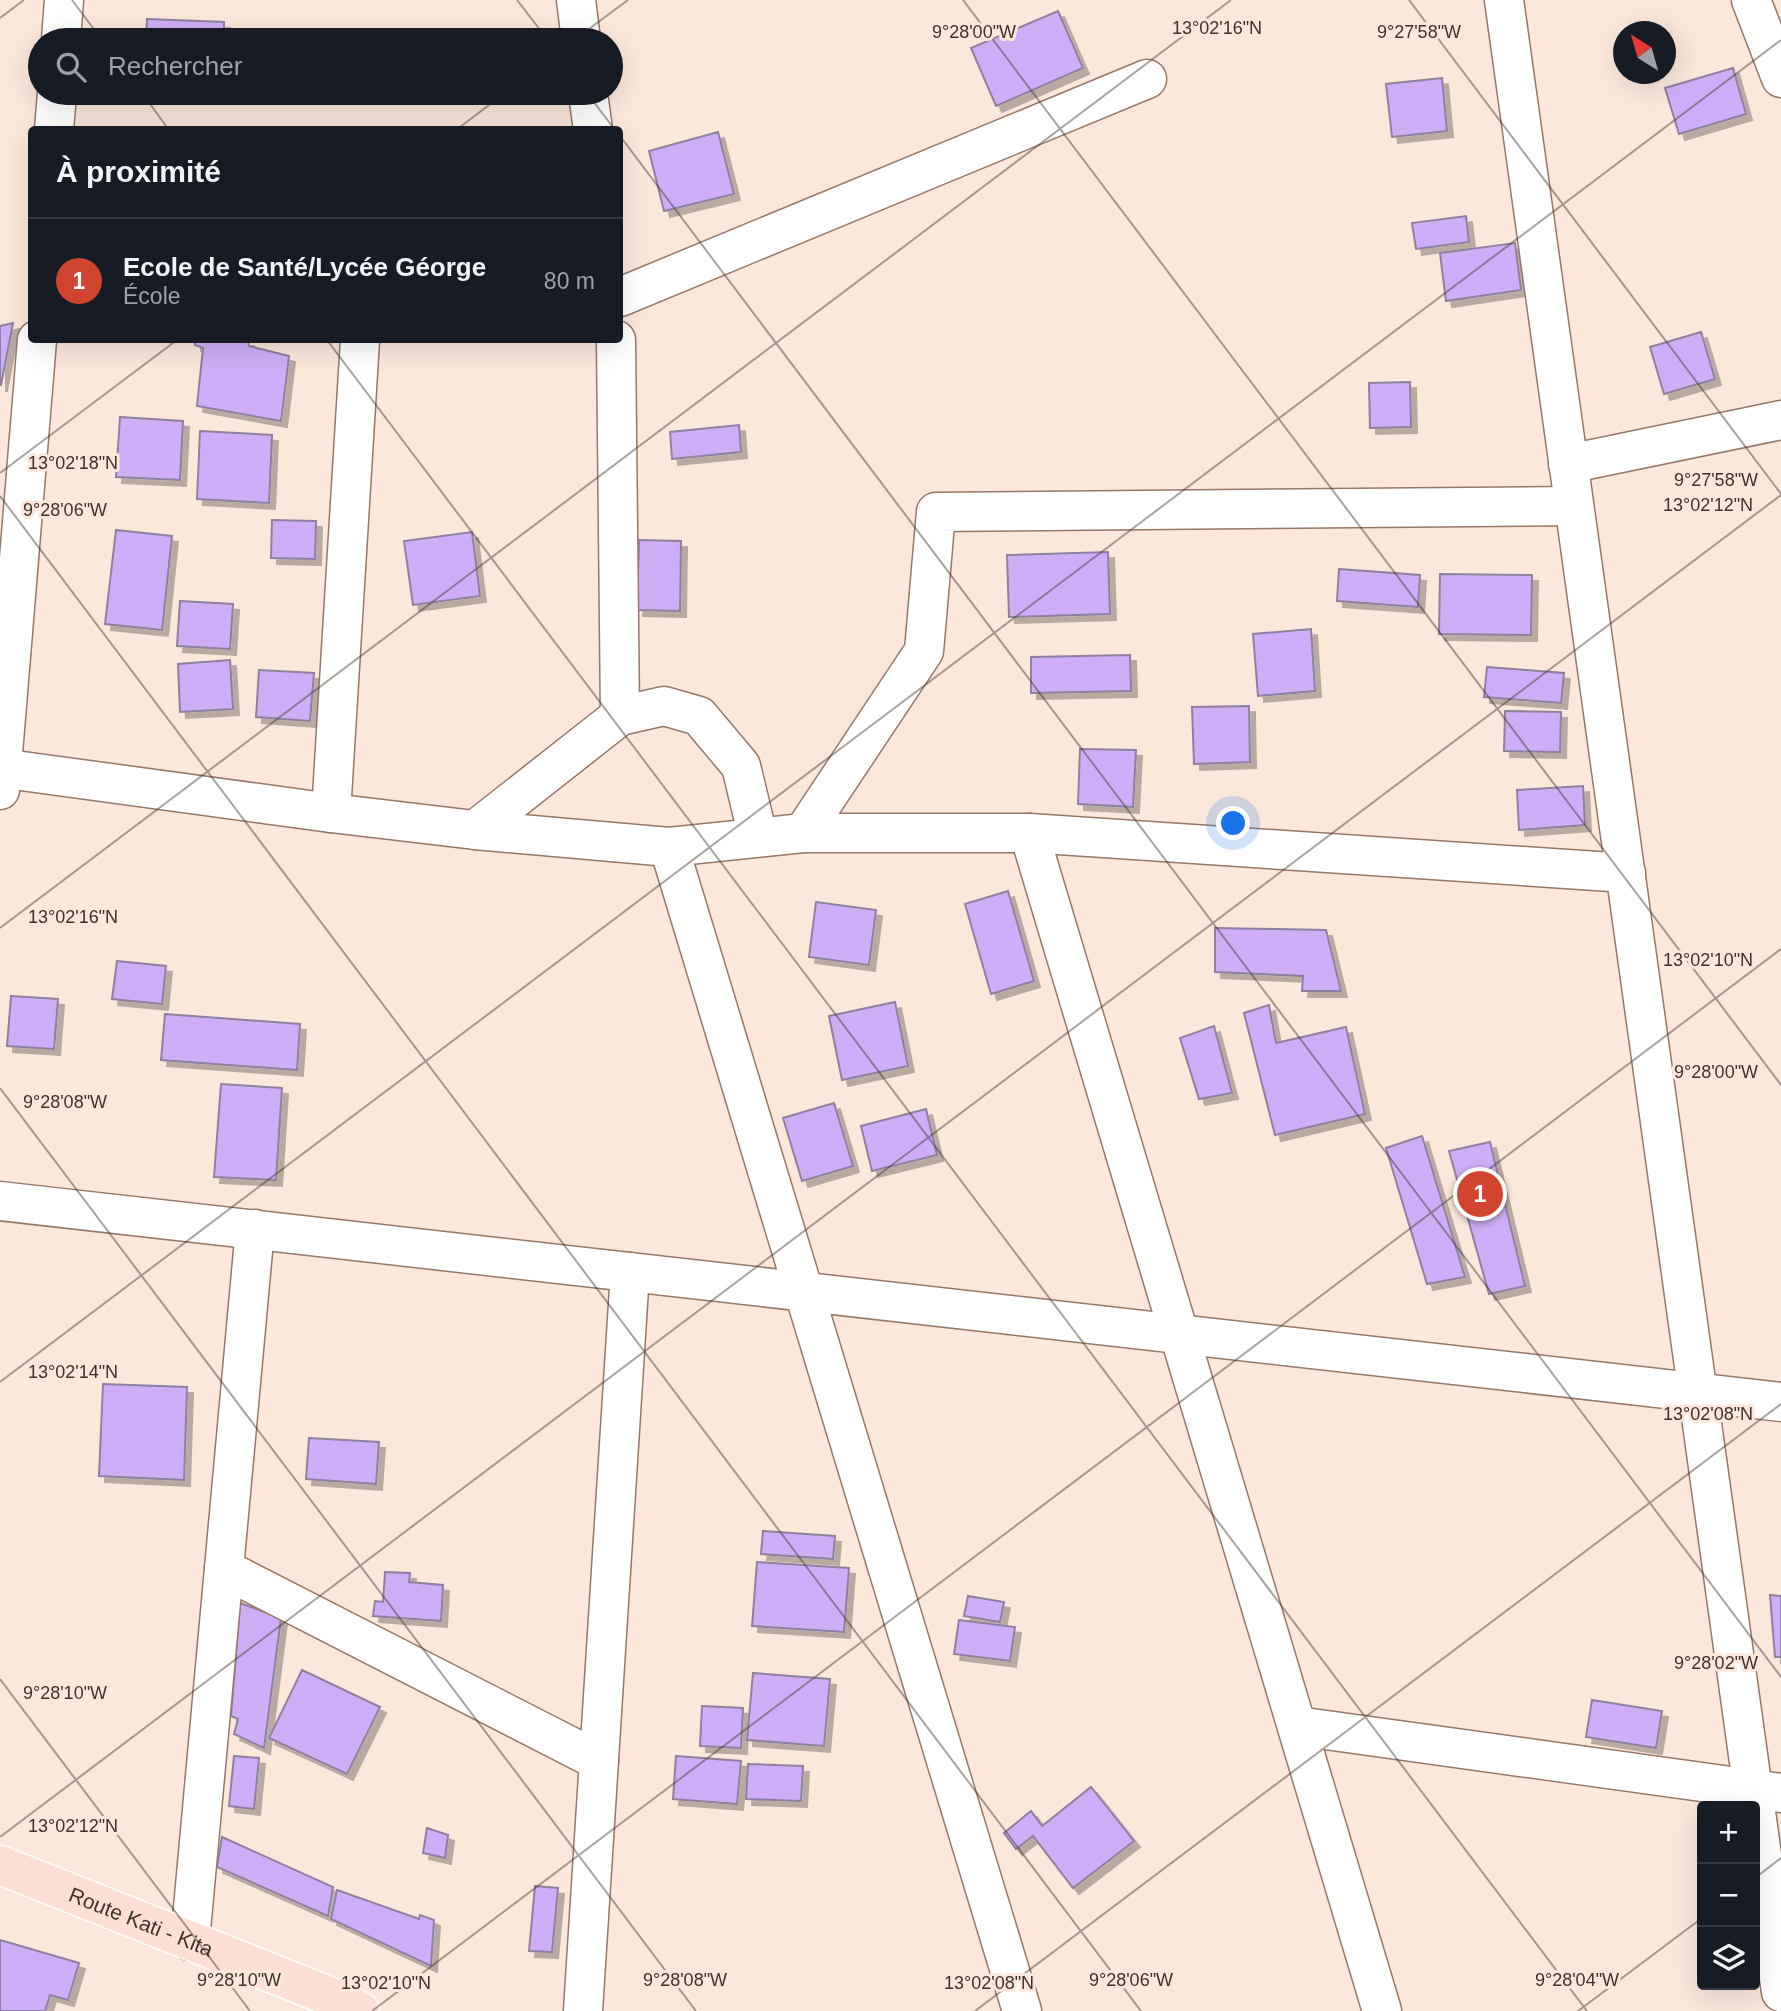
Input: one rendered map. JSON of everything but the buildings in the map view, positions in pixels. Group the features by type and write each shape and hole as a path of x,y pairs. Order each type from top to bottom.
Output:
{"main road":[{"name":"Route Kati - Kita","path":"0,1866 190,1941 323,2003 360,2011"}],"street":[{"path":"62,28 64,0"},
{"path":"576,0 580,28"},
{"path":"1504,0 1698,1393 1767,1792 1781,1992"},
{"path":"1751,0 1781,78"},
{"path":"623,297 1147,79"},
{"path":"54,126 56,105"},
{"path":"590,105 592,126"},
{"path":"37,343 1,775 475,830 668,847 803,833 1029,833 1626,873"},
{"path":"331,813 360,343"},
{"path":"616,343 620,716"},
{"path":"1568,464 1781,420"},
{"path":"803,833 924,651 936,512 1574,506"},
{"path":"475,830 620,716 664,706 699,716 741,766 758,837"},
{"path":"1029,833 1382,2011"},
{"path":"668,847 1022,2011"},
{"path":"0,1201 1781,1402"},
{"path":"190,1941 255,1229"},
{"path":"583,2011 630,1272"},
{"path":"224,1569 599,1762"},
{"path":"1297,1726 1767,1792"}],"place":[{"name":"Ecole de Santé/Lycée Géorge","path":"1480,1194"}]}
